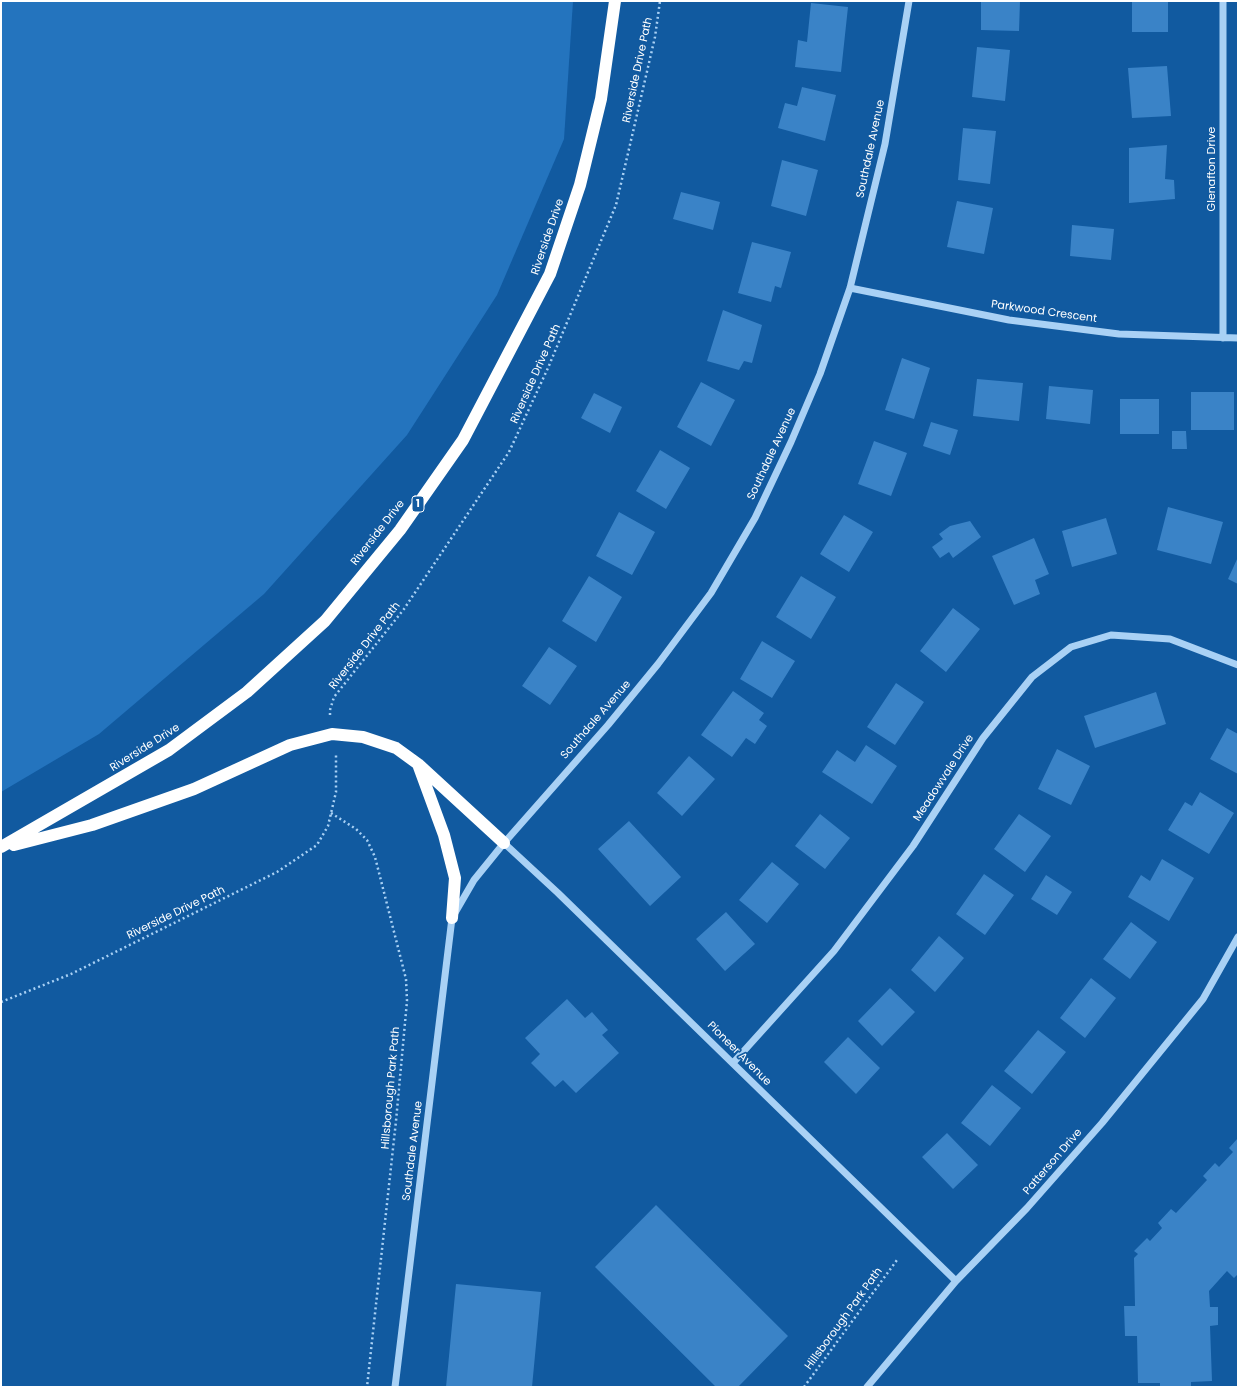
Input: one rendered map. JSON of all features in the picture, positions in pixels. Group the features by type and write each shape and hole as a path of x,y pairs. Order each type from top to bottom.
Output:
{"highway":[{"name":"Riverside Drive","path":"1,848 169,750 247,692 324,621 400,530 463,440 550,274 580,185 601,99 615,1"},
{"path":"1,848 92,825 194,788 290,745 332,734 363,737 396,748 418,764 504,843"},
{"path":"418,764 444,835 455,878 452,918"}],"street":[{"name":"Southdale Avenue","path":"396,1387 452,918 474,880 504,843 608,725 653,670 711,593 755,518 792,442 820,374 850,288 885,144 909,1"},
{"name":"Glenafton Drive","path":"1223,1 1223,338"},
{"name":"Parkwood Crescent","path":"850,288 1008,320 1119,334 1238,338"},
{"name":"Meadowvale Drive","path":"733,1063 834,951 913,846 983,738 1032,676 1071,647 1111,635 1170,639 1238,665"},
{"name":"Pioneer Avenue","path":"504,843 558,893 956,1281"},
{"name":"Patterson Drive","path":"867,1387 956,1281 1027,1208 1102,1123 1203,999 1238,937"}],"path":[{"name":"Riverside Drive Path","path":"330,710 334,697 404,609 509,452 516,438 578,299 616,205 655,37 660,1"},
{"name":"Riverside Drive Path","path":"1,1002 71,974 277,872 317,845 328,826 336,792 337,760"},
{"name":"Hillsborough Park Path","path":"331,813 356,829 367,840 372,851 406,979 407,1001 396,1121 367,1387"},
{"name":"Hillsborough Park Path","path":"804,1387 897,1260"}],"shaded area":[{"path":"1,1 573,1 564,139 497,295 407,435 264,594 99,734 1,792"}],"building":[{"path":"981,1 1020,1 1019,31 981,30"},
{"path":"1132,1 1168,1 1168,32 1132,32"},
{"path":"811,3 848,7 841,72 795,67 798,40 807,42"},
{"path":"977,47 1010,50 1005,101 972,97"},
{"path":"1167,66 1171,116 1132,118 1128,68"},
{"path":"802,87 836,95 825,141 778,128 785,103 797,106"},
{"path":"963,128 996,131 990,184 958,180"},
{"path":"1167,145 1165,179 1174,180 1175,199 1129,203 1129,148"},
{"path":"782,160 818,170 806,216 771,206"},
{"path":"681,192 720,202 713,230 673,219"},
{"path":"957,201 993,208 984,254 947,247"},
{"path":"1072,225 1114,229 1111,260 1070,256"},
{"path":"752,242 791,252 781,288 775,286 771,302 738,293"},
{"path":"723,310 762,325 752,363 744,361 739,370 707,361"},
{"path":"902,358 930,368 914,419 885,410"},
{"path":"977,379 1023,383 1019,421 973,416"},
{"path":"701,382 735,400 711,446 677,427"},
{"path":"1049,386 1093,390 1090,424 1046,419"},
{"path":"1191,392 1234,392 1234,430 1191,430"},
{"path":"594,393 622,407 610,433 581,418"},
{"path":"1120,399 1159,399 1159,434 1120,434"},
{"path":"931,422 958,430 950,455 923,446"},
{"path":"1172,431 1186,431 1187,449 1172,449"},
{"path":"874,441 907,453 891,496 858,484"},
{"path":"660,450 690,468 666,509 636,491"},
{"path":"1168,507 1223,522 1211,564 1157,550"},
{"path":"619,512 655,532 632,575 596,556"},
{"path":"844,515 873,532 849,572 820,554"},
{"path":"1106,518 1117,554 1072,567 1062,531"},
{"path":"970,521 981,537 953,558 949,552 940,558 932,547 943,539 939,534 950,526"},
{"path":"1034,538 1049,574 1035,580 1040,594 1014,605 992,556"},
{"path":"1238,557 1238,584 1228,579"},
{"path":"589,576 622,597 596,642 562,621"},
{"path":"801,576 836,597 811,639 776,617"},
{"path":"953,608 980,629 946,672 920,651"},
{"path":"762,641 795,661 772,698 740,679"},
{"path":"549,647 577,666 550,705 522,686"},
{"path":"896,683 924,702 895,745 867,727"},
{"path":"733,691 764,713 759,720 767,726 755,744 746,738 732,757 701,735"},
{"path":"1156,692 1166,724 1095,748 1084,716"},
{"path":"1227,728 1238,734 1238,774 1210,759"},
{"path":"866,745 897,766 872,804 822,772 837,750 855,762"},
{"path":"1057,749 1090,766 1071,805 1038,789"},
{"path":"689,756 715,779 682,816 657,793"},
{"path":"1200,792 1234,813 1209,854 1168,830 1185,802 1192,806"},
{"path":"820,814 850,838 825,869 795,846"},
{"path":"1019,814 1051,836 1025,872 994,849"},
{"path":"629,821 681,877 650,906 598,849"},
{"path":"1162,859 1194,878 1169,921 1128,897 1141,875 1150,881"},
{"path":"772,862 799,884 767,923 739,900"},
{"path":"984,874 1014,895 985,935 956,914"},
{"path":"1046,875 1072,892 1057,915 1031,899"},
{"path":"726,912 755,944 725,971 696,939"},
{"path":"1131,922 1157,942 1130,979 1103,959"},
{"path":"939,936 964,958 935,992 911,970"},
{"path":"1091,978 1116,998 1085,1038 1060,1018"},
{"path":"890,988 915,1012 882,1046 858,1021"},
{"path":"567,999 585,1018 592,1012 608,1030 602,1035 619,1053 576,1093 563,1080 555,1087 531,1063 540,1054 525,1038"},
{"path":"1038,1030 1066,1052 1032,1094 1004,1071"},
{"path":"848,1037 880,1068 856,1094 824,1062"},
{"path":"992,1085 1021,1108 990,1146 961,1123"},
{"path":"947,1133 978,1165 953,1189 922,1157"},
{"path":"1238,1138 1238,1274 1234,1278 1227,1271 1209,1291 1210,1307 1218,1307 1218,1325 1210,1326 1212,1381 1191,1382 1191,1387 1160,1387 1160,1383 1138,1383 1137,1336 1125,1336 1124,1306 1135,1306 1134,1258 1138,1254 1134,1251 1147,1238 1150,1241 1162,1228 1158,1223 1171,1209 1176,1213 1207,1180 1203,1176 1215,1163 1219,1167 1233,1152 1229,1148"},
{"path":"656,1205 788,1336 738,1387 716,1387 595,1267"},
{"path":"456,1284 541,1292 532,1387 446,1387"}]}
